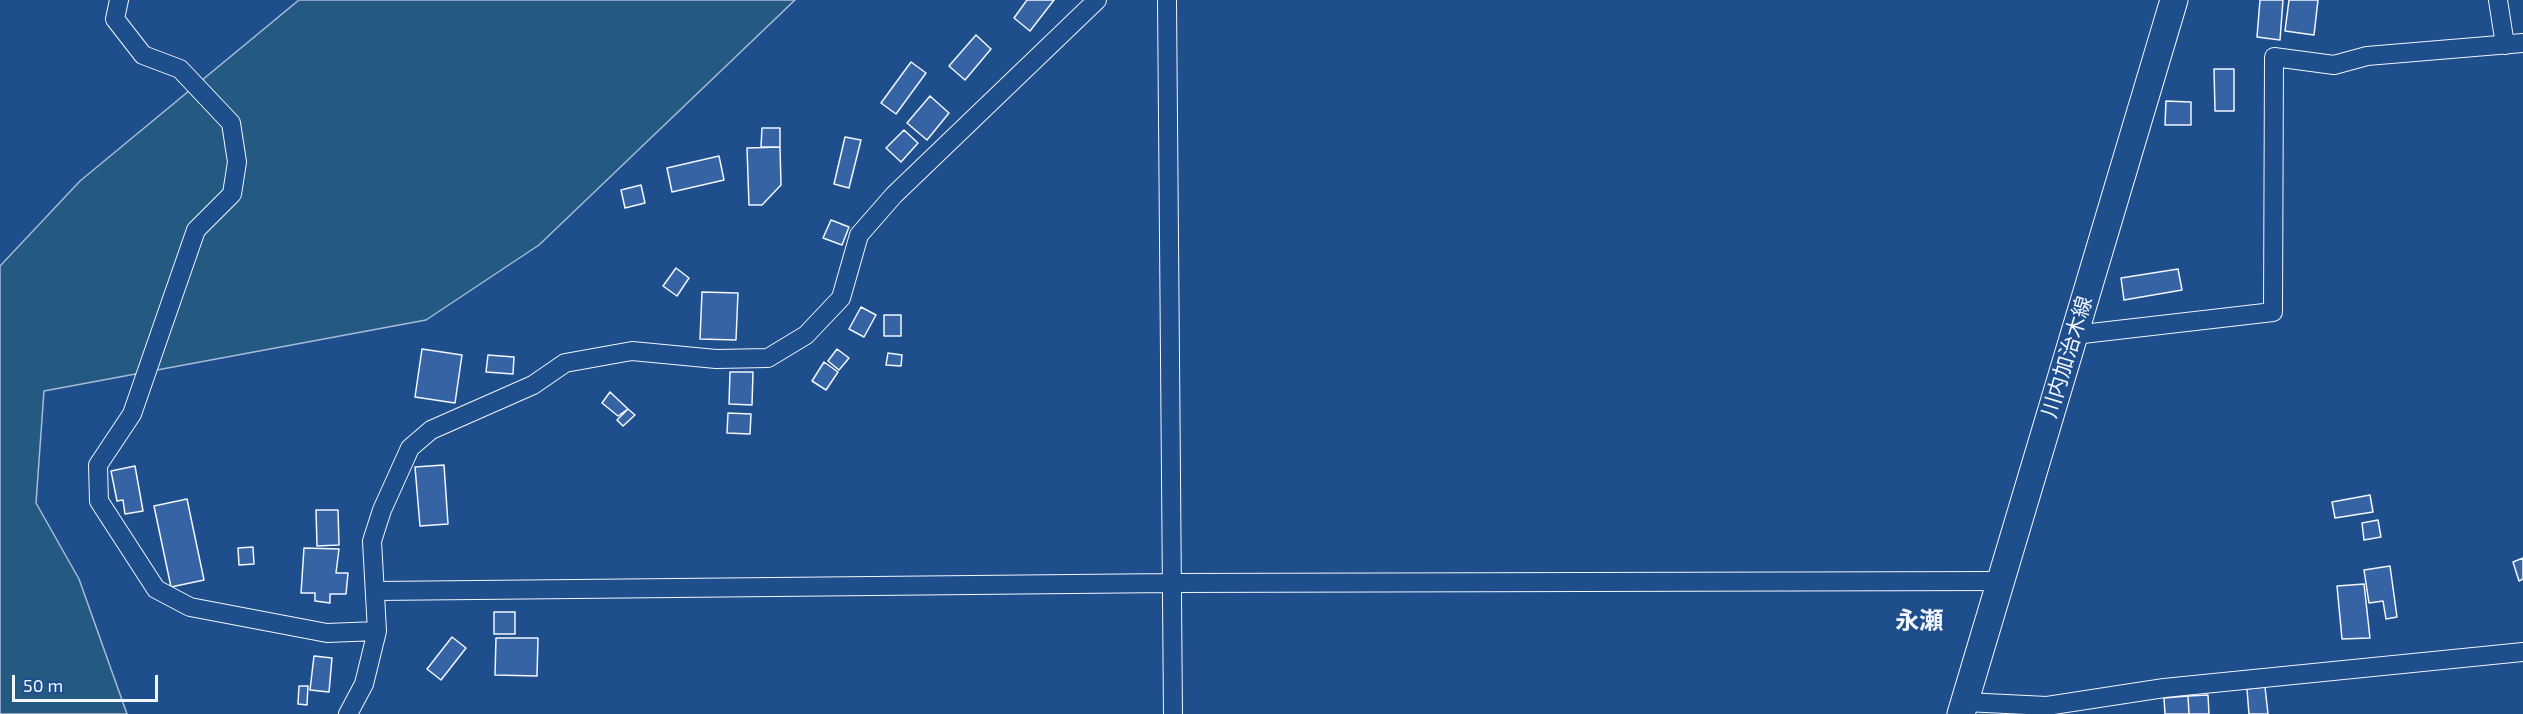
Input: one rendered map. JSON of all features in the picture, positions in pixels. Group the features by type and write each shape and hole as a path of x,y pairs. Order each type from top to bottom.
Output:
{"main road":[{"name":"川内加治木線","path":"1963,708 2174,0"}],"street":[{"path":"119,0 115,19 142,55 180,69 231,123 237,162 232,194 196,230 132,414 98,465 99,501 156,589 190,607 327,633 377,631"},
{"path":"348,714 364,684 377,631 372,541 382,510 410,448 431,430 533,385 565,363 632,351 716,359 768,358 806,335 841,298 859,235 894,195 1097,0"},
{"path":"1167,0 1173,714"},
{"path":"2074,335 2273,312 2274,57 2334,65 2367,56 2514,44 2498,0"},
{"path":"376,591 1171,583 2000,580"},
{"path":"1963,708 2047,710 2164,688 2523,652"}],"shaded area":[{"path":"299,0 795,0 539,245 426,320 44,391 36,503 79,579 127,714 0,714 0,266 80,181"}],"building":[{"path":"1027,0 1054,0 1030,31 1014,18"},
{"path":"2260,0 2283,0 2280,40 2257,37"},
{"path":"2289,0 2318,0 2314,35 2285,31"},
{"path":"976,35 991,49 965,80 949,66"},
{"path":"911,62 926,73 896,114 881,103"},
{"path":"2214,69 2234,69 2234,111 2215,111"},
{"path":"930,96 949,113 927,140 907,123"},
{"path":"2166,101 2191,102 2191,125 2165,125"},
{"path":"762,128 780,128 780,147 761,147"},
{"path":"904,130 918,143 901,162 886,148"},
{"path":"845,137 861,140 849,188 834,184"},
{"path":"780,147 781,185 762,205 749,205 747,148"},
{"path":"719,156 724,180 672,192 667,168"},
{"path":"641,185 645,203 625,208 621,190"},
{"path":"831,220 849,227 842,245 823,238"},
{"path":"676,268 689,278 677,296 663,286"},
{"path":"2178,269 2182,290 2124,300 2121,278"},
{"path":"702,292 738,293 736,340 700,339"},
{"path":"861,307 876,315 864,337 849,329"},
{"path":"884,315 901,315 901,336 884,336"},
{"path":"422,349 462,355 455,403 415,397"},
{"path":"837,349 849,358 839,370 828,361"},
{"path":"888,353 902,355 901,366 886,365"},
{"path":"488,355 514,357 513,374 486,372"},
{"path":"824,362 838,372 826,390 812,381"},
{"path":"730,372 753,372 752,405 729,404"},
{"path":"610,392 628,409 618,416 602,403"},
{"path":"628,409 635,415 623,426 617,420"},
{"path":"728,413 751,414 750,434 727,433"},
{"path":"444,465 448,524 420,526 415,467"},
{"path":"135,466 143,511 125,514 123,500 117,501 111,471"},
{"path":"2370,495 2373,512 2335,518 2332,502"},
{"path":"187,499 204,580 171,587 154,506"},
{"path":"316,510 338,510 339,545 317,546"},
{"path":"2378,520 2381,537 2364,540 2362,523"},
{"path":"253,547 254,564 239,565 238,548"},
{"path":"304,548 339,549 336,573 348,573 346,594 330,594 330,603 315,601 315,593 301,593"},
{"path":"2523,558 2523,579 2519,581 2513,562"},
{"path":"2390,566 2397,617 2386,619 2383,601 2369,603 2364,570"},
{"path":"2364,584 2370,638 2342,639 2337,586"},
{"path":"494,612 515,612 515,634 494,634"},
{"path":"452,637 466,648 441,680 427,669"},
{"path":"496,638 538,638 537,676 495,675"},
{"path":"314,656 332,658 329,692 310,690"},
{"path":"299,686 308,686 307,705 298,704"},
{"path":"2265,687 2268,714 2249,714 2247,689"},
{"path":"2208,695 2209,714 2189,714 2188,696"},
{"path":"2188,696 2189,714 2165,714 2164,698"}],"district":[{"name":"永瀬","path":"1919,621"}]}
